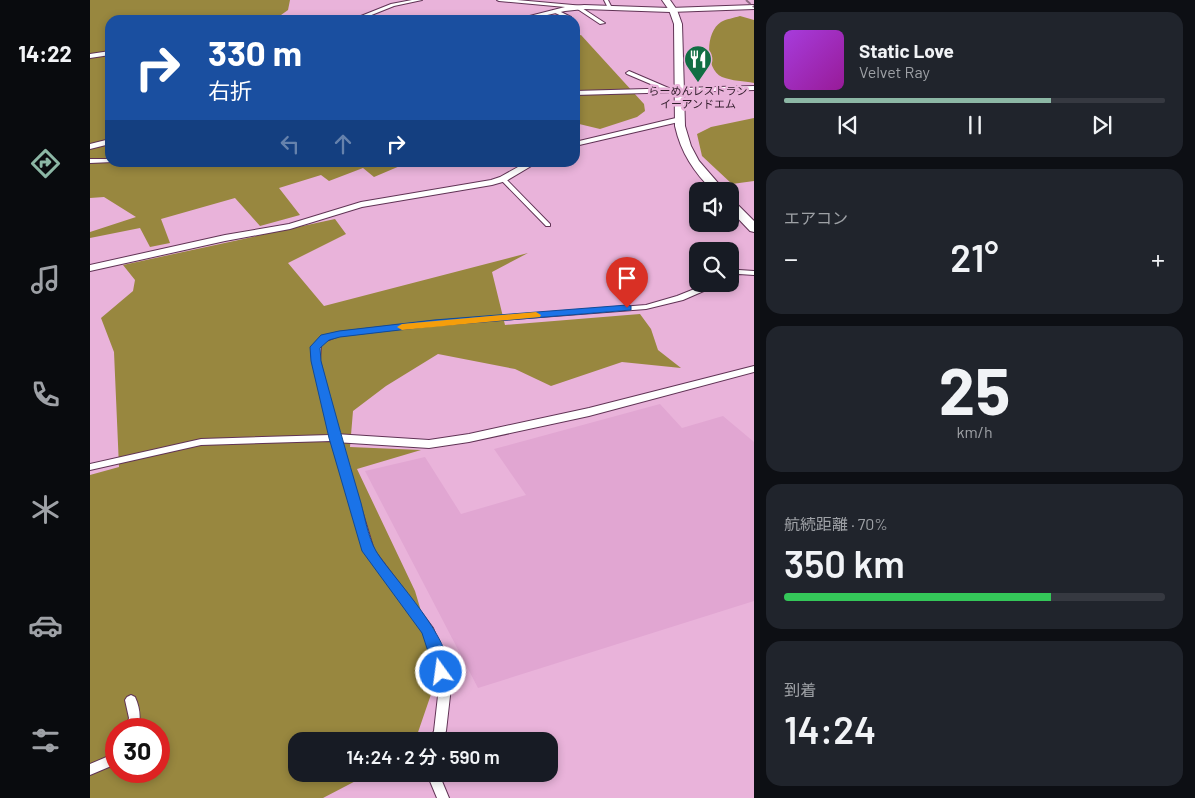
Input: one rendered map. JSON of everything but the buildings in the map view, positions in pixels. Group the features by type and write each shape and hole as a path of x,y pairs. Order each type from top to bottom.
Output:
{"highway":[{"path":"666,0 673,10 678,24 674,90 683,140 697,168 710,182"},
{"path":"739,212 754,228"}],"street":[{"path":"367,15 393,5 420,0"},
{"path":"499,0 581,7 673,10 754,7"},
{"path":"606,0 610,8"},
{"path":"538,15 581,7 602,23"},
{"path":"555,11 564,15"},
{"path":"90,56 105,54"},
{"path":"629,73 674,90"},
{"path":"580,93 754,88"},
{"path":"580,143 680,119"},
{"path":"90,147 105,142"},
{"path":"90,161 105,162"},
{"path":"90,268 225,238 290,226 361,205 503,179 525,167"},
{"path":"503,179 548,225"},
{"path":"739,272 754,273"},
{"path":"440,732 445,687 439,659 429,631 369,551 335,438 314,351 317,344 325,338 339,334 434,323 646,306 689,297 698,292"},
{"path":"90,467 201,442 335,438 429,444 469,438 589,412 754,368"},
{"path":"130,700 135,718"},
{"path":"90,770 105,763"},
{"path":"436,782 443,798"}],"shaded area":[{"path":"90,0 290,0 288,10 281,15 105,15 105,167 398,167 374,177 363,168 329,181 321,175 279,188 300,215 260,226 235,198 161,219 170,243 150,247 140,228 90,238 90,232 136,217 104,197 90,198"},
{"path":"740,16 754,20 754,83 722,77 716,73 710,59 710,42 716,27 723,21"},
{"path":"580,35 644,104 645,111 637,117 600,129 580,124"},
{"path":"754,118 754,181 730,182 702,156 697,134 711,127"},
{"path":"335,219 346,234 288,263 324,306 528,253 492,272 505,325 640,314 651,329 658,350 681,368 622,362 551,386 515,369 438,354 386,386 353,411 350,447 421,450 357,469 415,591 439,671 418,732 288,732 288,782 354,782 323,798 90,798 90,475 119,467 114,352 101,318 133,291 135,280 123,265"},
{"path":"660,404 682,428 723,416 754,442 754,601 478,688 365,471 425,457 461,514 526,495 494,449"}],"railway":[{"path":"746,0 754,7"}],"slow traffic":[{"path":"402,327 536,315"}],"place":[{"name":"らーめんレストラン イーアンドエム","path":"698,83"}],"route":[{"path":"441,672 439,659 429,631 369,551 335,438 316,361 315,347 319,341 339,334 434,323 627,308"}]}
